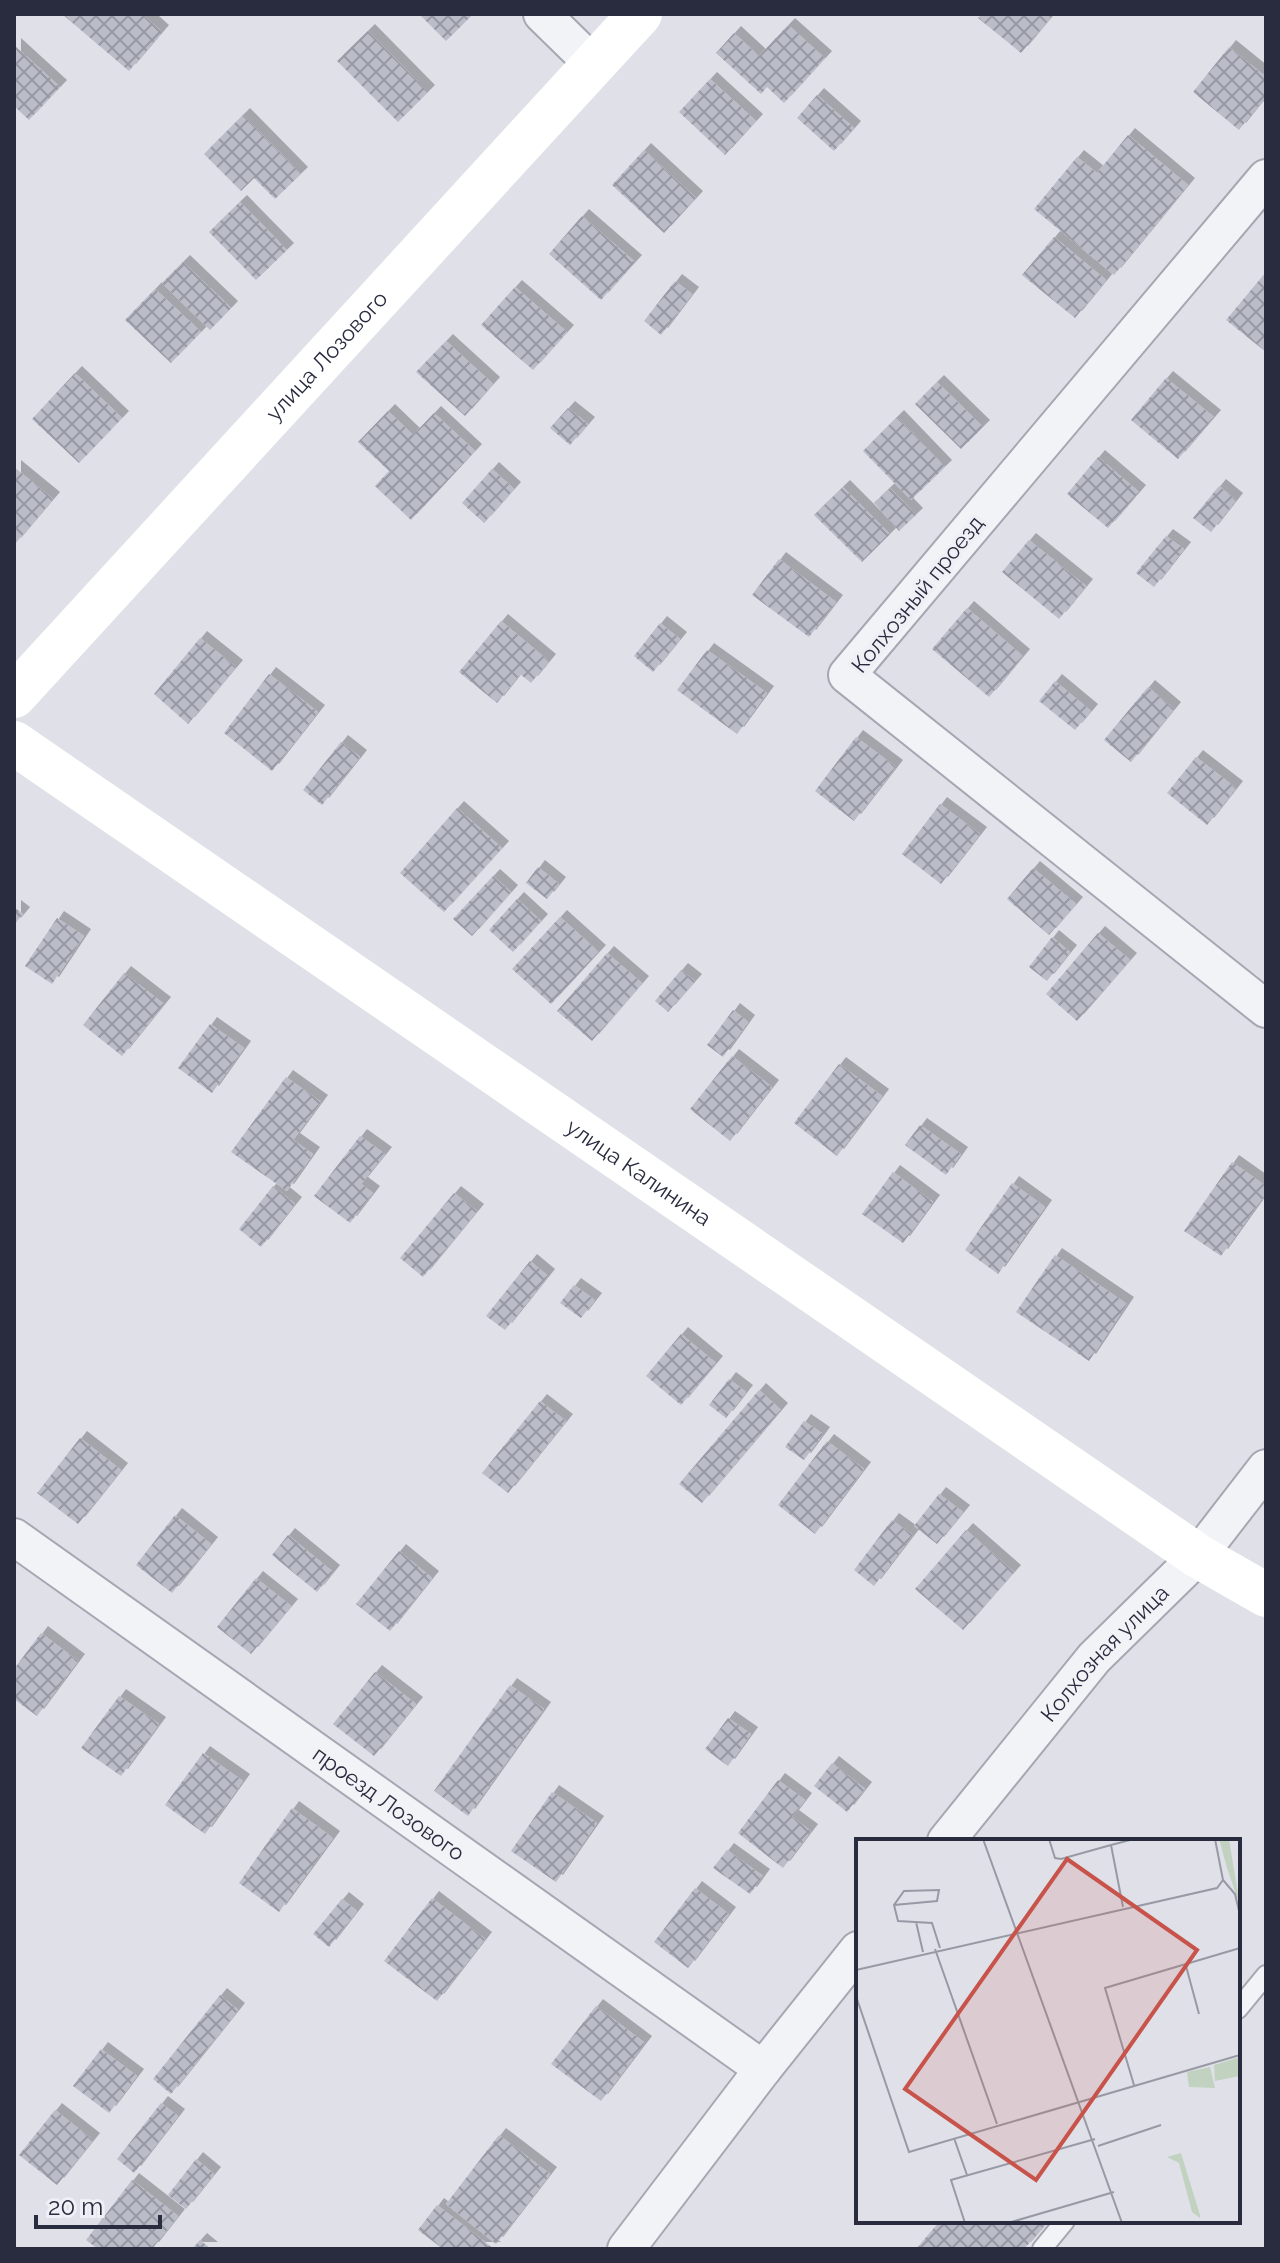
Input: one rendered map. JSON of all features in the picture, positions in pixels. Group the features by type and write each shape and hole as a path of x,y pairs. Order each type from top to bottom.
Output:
{"street":[{"path":"542,14 593,64"},
{"name":"улица Лозового","path":"14,696 640,14"},
{"name":"Колхозный проезд","path":"1266,178 847,675 1266,1009"},
{"name":"улица Калинина","path":"14,743 1198,1556 1266,1595"},
{"name":"Колхозная улица","path":"948,1839 1094,1658 1198,1556 1266,1468"},
{"name":"проезд Лозового","path":"14,1537 763,2069"},
{"path":"626,2249 856,1953"}],"lane":[{"path":"1240,2007 1266,1975"},
{"path":"1042,2249 1063,2223"}],"building":[{"path":"62,14 142,14 162,32 129,71"},
{"path":"419,14 473,14 446,41"},
{"path":"982,14 1045,14 1050,18 1021,53 978,18"},
{"path":"788,25 825,58 784,103 767,87 761,94 716,53 734,33 759,56"},
{"path":"368,31 428,92 398,122 337,61"},
{"path":"14,45 60,87 29,120 14,106"},
{"path":"1229,47 1266,77 1266,96 1239,130 1193,92"},
{"path":"710,79 756,121 725,155 679,112"},
{"path":"817,95 854,128 834,151 797,118"},
{"path":"243,115 301,174 275,199 254,178 241,191 204,154"},
{"path":"1128,135 1188,185 1114,275 1034,209 1077,157 1097,173"},
{"path":"644,150 696,198 664,233 612,185"},
{"path":"240,202 287,250 256,280 209,232"},
{"path":"582,216 635,262 601,300 549,254"},
{"path":"1054,237 1106,280 1075,318 1022,275"},
{"path":"183,262 231,308 210,330 162,283"},
{"path":"1266,272 1266,352 1226,320"},
{"path":"675,281 692,294 661,335 644,321"},
{"path":"515,287 567,332 533,370 481,325"},
{"path":"155,289 201,332 171,363 125,320"},
{"path":"446,341 493,384 465,416 416,372"},
{"path":"75,373 122,418 79,463 32,419"},
{"path":"1166,378 1214,417 1178,459 1131,420"},
{"path":"937,382 983,427 961,449 915,404"},
{"path":"568,408 588,424 570,445 550,428"},
{"path":"388,411 413,435 434,413 475,451 411,520 375,486 389,471 358,442"},
{"path":"897,417 945,467 911,500 863,451"},
{"path":"1098,457 1139,492 1108,528 1067,494"},
{"path":"14,467 53,499 14,545"},
{"path":"492,469 514,489 484,523 462,503"},
{"path":"1219,486 1236,500 1211,532 1193,518"},
{"path":"843,487 890,534 862,562 814,515"},
{"path":"890,488 916,515 899,531 874,503"},
{"path":"1166,536 1184,549 1154,587 1136,573"},
{"path":"1029,540 1086,586 1059,619 1002,572"},
{"path":"779,559 836,602 809,637 752,595"},
{"path":"967,608 1023,656 989,697 932,649"},
{"path":"501,621 549,661 531,683 520,674 497,703 459,672"},
{"path":"660,623 680,639 653,672 634,656"},
{"path":"200,638 236,667 188,724 154,694"},
{"path":"707,650 767,693 737,734 677,690"},
{"path":"269,674 318,712 272,771 224,733"},
{"path":"1055,681 1091,711 1075,730 1039,701"},
{"path":"1148,687 1174,709 1131,762 1104,740"},
{"path":"856,737 896,767 854,821 815,791"},
{"path":"341,742 360,757 322,805 303,790"},
{"path":"1196,757 1236,788 1207,825 1167,793"},
{"path":"940,804 980,834 941,884 902,854"},
{"path":"457,808 502,848 444,912 400,873"},
{"path":"538,867 559,884 547,899 526,883"},
{"path":"1033,868 1076,904 1049,935 1007,899"},
{"path":"493,876 511,892 472,936 453,919"},
{"path":"517,899 541,921 513,952 489,930"},
{"path":"14,907 23,914 14,925"},
{"path":"560,917 599,952 551,1004 512,969"},
{"path":"57,918 84,936 52,984 25,966"},
{"path":"1098,933 1130,960 1077,1021 1046,994"},
{"path":"1052,937 1070,952 1047,981 1029,967"},
{"path":"607,953 642,983 592,1041 557,1011"},
{"path":"681,970 695,981 668,1012 655,1001"},
{"path":"124,973 164,1004 122,1056 83,1025"},
{"path":"733,1010 748,1022 723,1057 707,1045"},
{"path":"210,1024 244,1048 212,1093 178,1068"},
{"path":"732,1056 772,1087 730,1141 690,1109"},
{"path":"839,1064 882,1096 837,1156 794,1123"},
{"path":"286,1077 321,1102 293,1140 313,1154 287,1191 231,1152"},
{"path":"920,1125 961,1154 946,1175 905,1145"},
{"path":"360,1136 385,1154 361,1184 373,1193 350,1223 314,1196"},
{"path":"1232,1162 1266,1186 1266,1193 1221,1256 1184,1231"},
{"path":"893,1172 933,1202 903,1243 862,1214"},
{"path":"1012,1183 1045,1207 998,1274 965,1250"},
{"path":"273,1186 295,1204 261,1247 239,1229"},
{"path":"454,1193 477,1211 423,1277 400,1258"},
{"path":"1055,1255 1127,1304 1089,1361 1016,1312"},
{"path":"530,1261 548,1276 505,1330 486,1316"},
{"path":"574,1285 595,1300 581,1318 560,1303"},
{"path":"681,1334 716,1363 681,1405 646,1376"},
{"path":"729,1379 746,1392 726,1418 709,1405"},
{"path":"759,1390 781,1410 702,1503 679,1484"},
{"path":"540,1401 566,1421 508,1493 482,1473"},
{"path":"804,1421 823,1434 804,1460 785,1447"},
{"path":"80,1438 121,1470 78,1524 37,1493"},
{"path":"827,1441 864,1469 815,1534 778,1505"},
{"path":"939,1494 963,1512 937,1544 914,1526"},
{"path":"175,1515 211,1544 172,1593 136,1565"},
{"path":"892,1520 913,1535 874,1586 854,1570"},
{"path":"966,1530 1014,1572 963,1630 915,1589"},
{"path":"288,1535 333,1572 317,1592 272,1555"},
{"path":"399,1551 432,1578 390,1631 356,1604"},
{"path":"256,1578 291,1606 251,1654 217,1627"},
{"path":"41,1633 78,1661 37,1716 14,1699 14,1669"},
{"path":"375,1672 416,1704 374,1756 333,1724"},
{"path":"510,1685 544,1709 468,1816 434,1791"},
{"path":"119,1696 159,1724 121,1776 81,1748"},
{"path":"728,1718 751,1734 728,1766 705,1749"},
{"path":"203,1753 243,1781 205,1834 165,1805"},
{"path":"832,1763 865,1789 847,1812 814,1786"},
{"path":"778,1780 805,1800 792,1817 811,1831 783,1868 738,1833"},
{"path":"552,1792 597,1823 556,1882 511,1851"},
{"path":"292,1808 333,1838 279,1912 239,1883"},
{"path":"727,1850 763,1876 750,1894 713,1868"},
{"path":"695,1888 729,1914 688,1968 654,1942"},
{"path":"432,1898 485,1939 437,2001 384,1961"},
{"path":"342,1899 357,1911 329,1947 313,1934"},
{"path":"220,1995 238,2010 171,2094 153,2079"},
{"path":"596,2006 645,2043 601,2101 551,2064"},
{"path":"101,2049 137,2076 109,2113 73,2086"},
{"path":"161,2103 178,2116 134,2173 117,2159"},
{"path":"55,2110 93,2140 57,2185 19,2155"},
{"path":"499,2135 550,2174 496,2244 446,2204"},
{"path":"196,2159 214,2174 186,2209 168,2195"},
{"path":"132,2180 178,2216 152,2249 98,2249 86,2240"},
{"path":"437,2205 494,2249 443,2249 418,2230"},
{"path":"938,2223 1046,2223 1024,2249 916,2249"},
{"path":"200,2240 211,2249 192,2249"}]}
